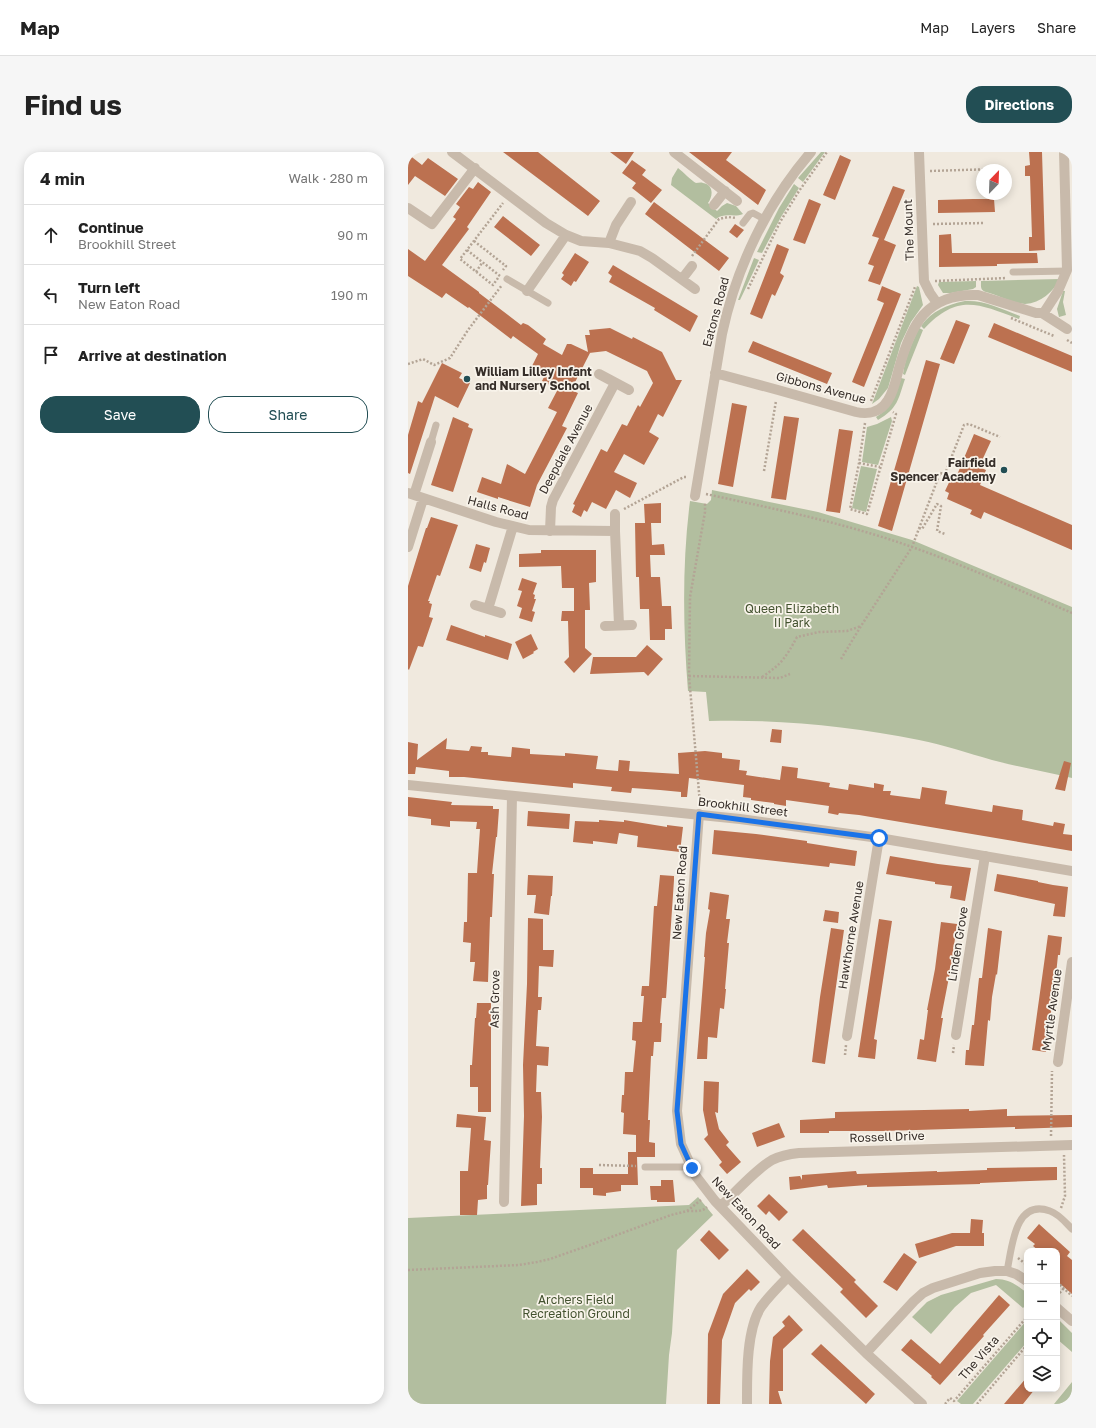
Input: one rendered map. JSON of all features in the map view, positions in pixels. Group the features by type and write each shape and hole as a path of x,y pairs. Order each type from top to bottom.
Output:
{"street":[{"path":"452,152 546,223 566,235 581,241 609,242 647,254 695,289"},
{"path":"674,152 737,201"},
{"name":"Eatons Road","path":"695,494 715,373 728,310 740,273 764,219 786,185 811,152"},
{"name":"The Mount","path":"919,152 924,281 937,303"},
{"path":"1042,313 1049,306 1058,291 1067,271 1064,152"},
{"path":"408,208 432,224 475,168"},
{"path":"714,205 725,191"},
{"path":"609,242 619,219 631,202"},
{"path":"527,291 566,235"},
{"path":"682,279 692,266"},
{"name":"Gibbons Avenue","path":"715,373 866,414 880,409 888,401 911,332 921,317 937,303 948,298 978,295 1036,313 1042,313 1067,329"},
{"path":"599,374 630,390"},
{"name":"Deepdale Avenue","path":"550,531 551,507 553,500 615,383"},
{"path":"408,547 415,496 431,442"},
{"name":"Halls Road","path":"415,496 529,530 615,531"},
{"path":"615,514 619,625"},
{"path":"488,609 513,526"},
{"path":"475,605 501,613"},
{"path":"605,626 632,625"},
{"name":"Brookhill Street","path":"408,785 699,814 879,838 1072,871"},
{"name":"Ash Grove","path":"504,1202 512,796"},
{"name":"New Eaton Road","path":"699,814 677,1111 681,1144 695,1175 715,1200 788,1276 866,1353 922,1404"},
{"name":"Hawthorne Avenue","path":"848,1036 879,838"},
{"name":"Linden Grove","path":"956,1035 985,856"},
{"name":"Myrtle Avenue","path":"1058,1062 1072,962"},
{"name":"Rossell Drive","path":"715,1200 772,1160 788,1154 806,1152 1068,1145"},
{"path":"866,1353 914,1301 923,1293 933,1288 980,1273 995,1271 1007,1271 1024,1279"},
{"path":"747,1404 749,1350 756,1316 762,1306 788,1276"},
{"path":"1060,1310 1072,1320"}],"lane":[{"path":"743,223 751,215 764,219"},
{"path":"1013,272 1067,271"},
{"path":"507,279 548,303"},
{"path":"431,442 436,425"},
{"path":"645,1167 692,1168"},
{"path":"1007,1271 1014,1238 1021,1219 1026,1214 1039,1210 1050,1211 1057,1215 1072,1229"}],"path":[{"path":"744,296 780,222 799,191 827,152"},
{"path":"920,172 976,170"},
{"path":"474,241 506,266 493,285 460,259 509,194"},
{"path":"692,266 694,264 688,260 719,219 728,217 738,218 751,215"},
{"path":"921,225 984,223"},
{"path":"408,364 423,359 434,365 450,358 468,330 507,279 499,276 467,250"},
{"path":"476,272 482,263"},
{"path":"1007,317 1055,336"},
{"path":"1061,338 1072,343"},
{"path":"764,471 778,390"},
{"path":"890,415 897,408"},
{"path":"866,414 859,463 850,509 867,514 896,414 893,412"},
{"path":"841,659 912,547 940,473 945,474 964,425 969,424 1000,437"},
{"path":"859,463 880,467"},
{"path":"615,514 684,477 698,478"},
{"path":"695,494 846,526 912,547 996,580 1072,613"},
{"path":"695,494 695,498 705,500 705,512 690,597 689,676 700,803 699,814"},
{"path":"920,528 922,528 937,504 941,506 937,531 945,534"},
{"path":"762,677 775,668 784,659 798,637 819,632 847,631 861,626"},
{"path":"689,676 780,678 790,674"},
{"path":"1051,1145 1051,1074 1055,1063 1058,1062"},
{"path":"1057,1215 1064,1202 1065,1196 1068,1145"},
{"path":"599,1165 645,1167"},
{"path":"687,1211 704,1210 715,1200"},
{"path":"408,1270 519,1265 537,1262 550,1259 715,1200"},
{"path":"1059,1284 1072,1296"},
{"path":"1060,1293 1064,1288"},
{"name":"The Vista","path":"954,1401 1024,1320"},
{"path":"977,1404 1024,1349"},
{"path":"945,1404 950,1398 957,1404"}],"green space":[{"path":"821,152 825,152 803,182 798,178"},
{"path":"678,168 696,183 707,184 711,188 712,194 708,203 717,211 727,203 736,206 743,214 726,215 716,219 671,185 672,178"},
{"path":"794,184 799,188 781,217 762,253 757,252 779,208"},
{"path":"754,258 759,260 740,300 738,300"},
{"path":"1060,279 1046,296 1036,302 1025,304 986,292 981,287 981,281"},
{"path":"976,281 976,287 973,289 951,293 943,293 938,285 939,282"},
{"path":"917,286 919,287 923,305 911,322 901,343 888,388 879,399 872,404"},
{"path":"1063,291 1065,291 1063,302 1066,315 1059,317 1057,309"},
{"path":"965,301 986,303 1020,316 1019,319 980,306 958,306 947,310 924,329 921,326 930,316 940,309"},
{"path":"919,328 923,330 905,375 903,374 905,362"},
{"path":"901,378 905,379 896,403 885,416 878,420 876,417 890,405 893,400"},
{"path":"891,417 892,421 878,465 862,462 867,427"},
{"path":"861,466 877,469 866,512 852,508"},
{"name":"Queen Elizabeth II Park","path":"712,490 818,512 912,540 1072,607 1072,778 1002,763 928,742 893,735 815,724 762,721 709,721 706,692 688,691 684,596 687,524 690,501 707,504 711,500"},
{"name":"Archers Field Recreation Ground","path":"698,1197 713,1215 677,1250 666,1404 408,1404 408,1218 689,1205"},
{"path":"996,1279 1005,1280 1013,1283 1024,1290 1024,1307 1023,1308 996,1285 971,1293 955,1307 931,1334 912,1317 927,1302 941,1295"},
{"path":"1060,1321 1072,1333 1072,1352 1060,1342"},
{"path":"1024,1323 1024,1345 973,1404 961,1404 957,1401"},
{"path":"1072,1382 1072,1404 1054,1404"}],"building":[{"path":"503,152 538,152 600,201 588,216"},
{"path":"610,152 634,152 626,164"},
{"path":"689,152 732,152 726,160 766,190 758,205"},
{"path":"1029,152 1042,152 1045,250 1029,251 1029,237 1032,237 1030,176 1025,176 1025,166 1030,165"},
{"path":"408,154 422,165 428,158 458,179 445,196 415,176 408,185"},
{"path":"840,155 851,160 835,200 823,195"},
{"path":"632,160 646,170 642,175 662,190 651,203 632,188 636,183 622,173"},
{"path":"478,182 491,192 467,227 469,229 442,265 521,325 523,323 528,325 546,339 543,344 562,355 567,344 571,344 588,352 585,335 590,335 589,330 610,328 632,339 633,337 662,352 676,380 682,380 663,417 658,414 649,432 659,438 644,465 624,454 614,472 637,483 630,498 616,490 606,509 592,502 587,512 584,510 581,517 572,512 575,505 573,504 601,449 607,452 622,424 627,426 638,405 640,407 653,383 647,371 606,351 589,353 571,390 578,393 562,426 567,428 537,485 530,507 477,492 482,477 501,484 507,464 525,474 557,412 548,408 558,389 542,381 545,375 531,368 538,354 513,336 511,339 469,307 468,308 446,293 442,298 408,276 408,249 425,261 456,219 453,217 460,207 456,204 469,187 473,189"},
{"path":"893,186 905,190 884,240 896,245 880,285 868,281 874,266 868,264 879,238 872,236"},
{"path":"809,199 821,204 805,244 793,240"},
{"path":"938,200 994,200 995,212 938,213"},
{"path":"654,202 729,258 719,271 645,214"},
{"path":"503,216 540,245 531,256 494,227"},
{"path":"735,224 744,230 737,238 729,232"},
{"path":"951,234 952,253 1037,253 1038,263 997,264 997,266 939,267 939,235"},
{"path":"777,244 789,249 780,273 784,276 775,296 772,294 762,319 750,314"},
{"path":"575,253 589,262 576,282 574,281 571,286 561,279 564,275 562,273"},
{"path":"613,265 698,316 690,332 654,310 655,308 609,282 612,276 608,273"},
{"path":"882,286 901,294 864,387 852,382 884,303 877,300"},
{"path":"956,320 970,325 954,364 940,359"},
{"path":"994,323 1072,356 1072,372 988,337"},
{"path":"753,341 832,373 827,384 748,352"},
{"path":"926,360 940,364 892,531 878,526"},
{"path":"442,363 462,373 459,378 470,383 458,408 435,396 410,474 408,473 408,435 418,401 422,403"},
{"path":"732,403 747,406 733,487 718,484"},
{"path":"784,416 799,418 786,500 771,498"},
{"path":"453,417 469,424 468,427 473,429 453,492 431,485"},
{"path":"839,429 853,431 840,513 826,511"},
{"path":"974,434 991,441 979,467 986,470 980,485 1072,525 1072,550 984,512 981,519 970,514 972,510 947,499 949,493 945,491 953,474 957,475"},
{"path":"661,503 661,523 651,523 652,545 664,544 665,555 650,555 651,577 660,577 662,606 671,606 672,629 665,629 665,640 650,640 649,609 640,609 639,577 636,577 635,523 645,523 644,504"},
{"path":"431,517 458,525 440,576 437,575 428,601 432,604 429,617 433,618 423,647 418,646 409,670 408,586 426,528"},
{"path":"476,544 490,548 486,563 484,562 481,572 469,568"},
{"path":"541,550 596,550 596,582 589,583 590,610 585,610 585,648 592,654 574,673 564,662 569,657 568,621 561,621 562,611 574,611 574,588 562,588 561,566 519,567 519,554 541,553"},
{"path":"522,578 537,583 533,594 535,595 534,599 536,599 532,611 535,612 532,622 519,618 522,608 517,606 522,591 518,590"},
{"path":"451,625 485,637 485,635 512,644 508,660 446,640"},
{"path":"531,634 538,649 523,659 515,642"},
{"path":"647,645 663,659 648,676 644,672 590,674 593,657 636,657"},
{"path":"772,729 782,730 781,743 770,742"},
{"path":"447,738 446,749 469,751 471,746 482,747 481,752 488,752 488,755 511,757 512,747 530,749 530,754 565,756 565,753 598,756 596,769 618,771 619,760 630,761 629,771 679,774 678,753 705,751 722,753 722,758 740,760 739,770 747,771 746,775 780,780 782,766 798,768 797,778 830,783 829,787 848,790 849,784 874,788 874,783 884,785 883,791 891,791 890,795 920,799 922,787 947,791 945,804 992,812 993,805 1023,810 1022,820 1053,826 1054,822 1065,824 1063,834 1072,835 1072,851 859,815 839,813 838,815 828,813 829,806 786,800 786,806 751,800 751,798 743,797 744,785 689,778 687,797 681,797 681,792 660,790 632,788 631,793 611,791 612,787 573,783 573,788 464,777 449,777 449,771 416,767 415,774 408,774 408,742 418,744 417,760"},
{"path":"1064,761 1071,763 1065,791 1055,789"},
{"path":"408,797 452,802 451,805 493,806 493,809 499,809 492,874 494,874 492,917 490,917 488,982 473,981 475,962 470,962 471,943 463,942 464,922 467,922 468,873 477,873 480,829 476,829 477,822 450,821 450,827 431,825 431,819 408,816"},
{"path":"528,811 570,814 569,829 527,826"},
{"path":"599,820 624,822 624,820 667,827 667,825 683,827 680,852 637,847 638,836 619,833 617,844 593,841 593,844 573,842 575,821 599,822"},
{"path":"714,830 807,841 807,843 857,851 855,866 830,863 829,867 712,854"},
{"path":"890,856 971,868 965,901 950,898 952,886 886,874"},
{"path":"997,874 1068,887 1065,917 1053,916 1055,904 994,891"},
{"path":"528,875 553,876 549,915 534,913 536,895 527,895"},
{"path":"660,875 674,876 674,880 666,998 662,998 660,1023 662,1023 661,1042 654,1042 653,1056 651,1056 648,1120 650,1120 649,1142 655,1143 655,1157 637,1157 638,1185 621,1185 621,1191 606,1193 606,1196 593,1195 593,1188 580,1188 580,1168 593,1168 593,1174 628,1174 628,1152 636,1152 636,1135 623,1134 624,1113 621,1112 622,1095 624,1095 625,1072 633,1072 636,1041 632,1040 633,1022 642,1022 644,996 641,996 642,986 649,986 654,906 657,906"},
{"path":"710,892 729,895 726,919 730,919 727,943 729,943 726,989 724,1009 720,1008 717,1038 708,1037 707,1059 697,1059 706,933 710,910 708,909"},
{"path":"825,910 839,912 838,923 823,921"},
{"path":"528,918 543,919 543,950 554,950 553,967 539,966 538,997 542,997 541,1010 538,1010 536,1046 549,1047 548,1066 537,1065 536,1092 541,1092 542,1117 540,1168 542,1168 542,1184 537,1184 537,1205 521,1206 524,1116 523,1065 527,984"},
{"path":"879,919 892,921 874,1039 877,1040 875,1059 858,1057"},
{"path":"941,922 957,924 951,967 941,1018 943,1018 936,1062 917,1059 920,1039 924,1040 927,1010 935,969"},
{"path":"831,928 844,930 825,1064 812,1062 820,997"},
{"path":"988,928 1002,931 990,1021 988,1020 984,1066 965,1065 966,1050 969,1050 972,1025 974,1025 979,978 982,978"},
{"path":"1048,935 1062,937 1060,955 1058,955 1046,1052 1032,1050"},
{"path":"477,1003 491,1003 491,1112 478,1112 478,1087 470,1087 470,1065 472,1065"},
{"path":"704,1081 719,1082 718,1113 715,1112 719,1129 729,1142 726,1145 741,1162 727,1174 719,1165 722,1162 704,1139 708,1135 703,1110"},
{"path":"969,1109 969,1111 1007,1109 1007,1116 1072,1115 1072,1127 829,1131 829,1133 800,1133 800,1120 835,1118 835,1112"},
{"path":"457,1114 486,1117 484,1140 491,1141 487,1199 478,1200 477,1215 460,1215 460,1171 468,1171 471,1128 456,1127"},
{"path":"779,1123 785,1137 757,1147 752,1133"},
{"path":"1057,1167 1057,1180 980,1184 867,1187 867,1185 828,1188 827,1185 790,1190 789,1177 800,1176 802,1180 802,1175 856,1171 857,1174 987,1170 987,1168"},
{"path":"661,1180 673,1180 675,1202 657,1202 657,1200 651,1200 650,1186 661,1186"},
{"path":"769,1194 788,1212 779,1221 769,1211 766,1215 757,1206"},
{"path":"971,1219 983,1220 982,1233 984,1233 984,1246 956,1246 919,1258 915,1244 952,1233 970,1233"},
{"path":"1039,1224 1070,1252 1067,1256 1072,1260 1072,1294 1060,1284 1060,1248 1035,1248 1033,1246 1035,1244 1027,1238"},
{"path":"803,1229 856,1280 854,1282 878,1306 866,1318 840,1292 843,1289 792,1240"},
{"path":"709,1230 729,1250 719,1260 700,1240"},
{"path":"904,1253 917,1262 897,1291 883,1282"},
{"path":"747,1269 760,1282 751,1291 749,1289 735,1303 722,1340 720,1404 707,1404 708,1334 723,1294"},
{"path":"999,1295 1010,1305 940,1385 931,1377 932,1376 901,1350 911,1339 940,1364"},
{"path":"789,1315 803,1330 783,1349 783,1391 778,1391 782,1404 769,1404 770,1361 773,1337 785,1326 782,1322"},
{"path":"821,1344 875,1394 866,1404 811,1354"},
{"path":"1024,1381 1024,1392 1033,1392 1023,1404 1004,1404"}],"place":[{"name":"William Lilley Infant and Nursery School","path":"467,379"},
{"name":"Fairfield Spencer Academy","path":"1004,470"}],"route":[{"path":"692,1168 681,1144 677,1111 699,814 879,838"}]}
